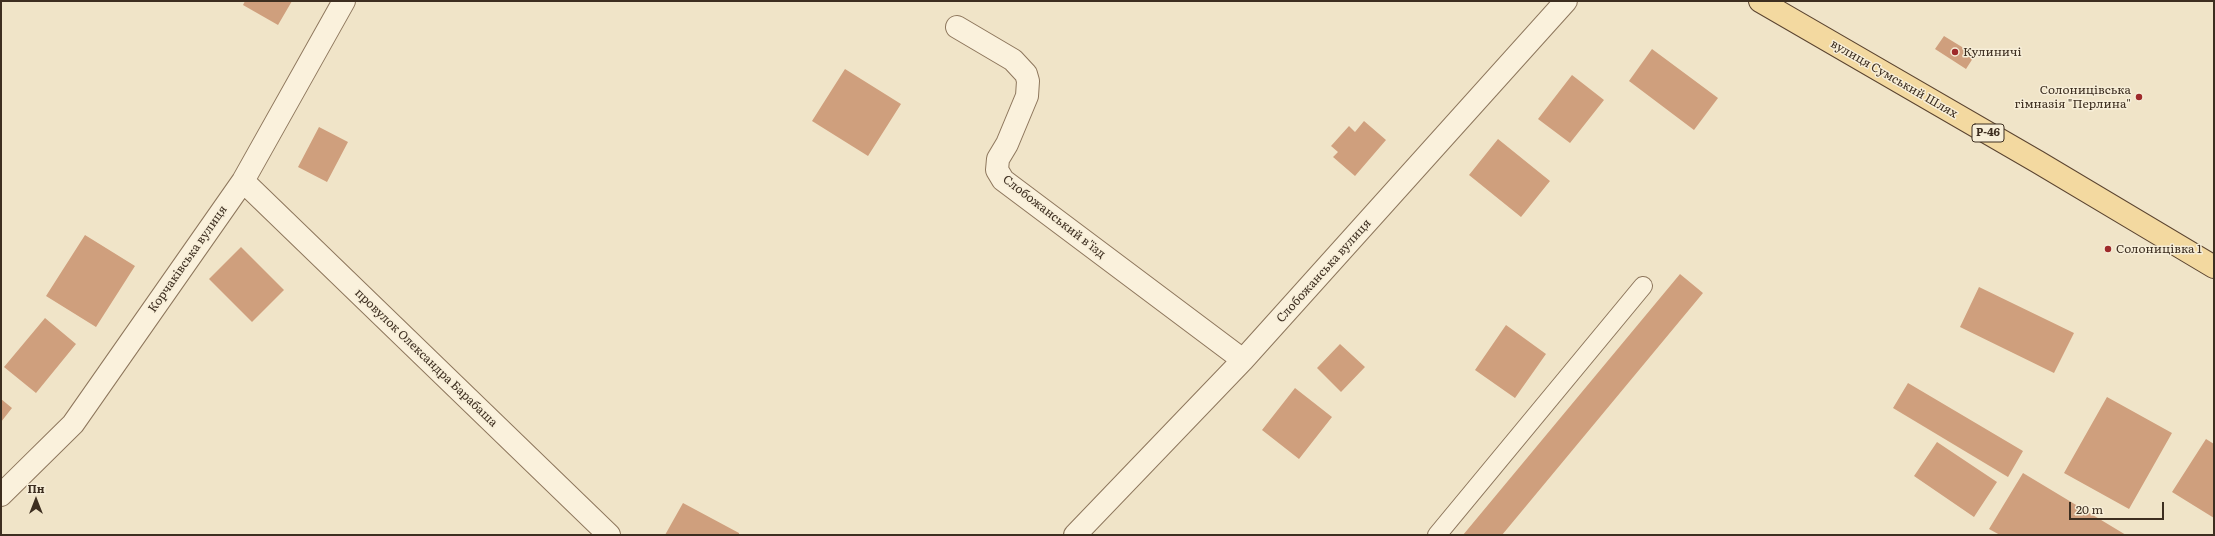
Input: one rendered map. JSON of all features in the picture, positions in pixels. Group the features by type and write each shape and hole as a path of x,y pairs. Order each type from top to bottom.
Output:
{"main road":[{"name":"вулиця Сумський Шлях","path":"1760,1 2038,162 2214,267"}],"street":[{"name":"Корчаківська вулиця","path":"1,495 72,424 243,181 344,1"},
{"name":"Слобожанська вулиця","path":"1075,535 1243,360 1566,1"},
{"name":"Слобожанський в'їзд","path":"957,27 1013,60 1026,74 1028,81 1027,96 998,159 997,170 1003,180 1243,360"},
{"name":"провулок Олександра Барабаша","path":"243,181 609,535"}],"lane":[{"path":"1437,535 1643,286"}],"building":[{"path":"245,1 292,1 278,25 243,5"},
{"name":"Кулиничі","path":"1944,36 1975,55 1966,69 1935,49"},
{"path":"1652,49 1718,98 1694,130 1629,81"},
{"path":"845,69 901,104 868,156 812,121"},
{"path":"1572,75 1604,100 1570,143 1538,119"},
{"path":"1364,121 1386,140 1355,176 1333,157 1338,152 1331,146 1349,126 1355,132"},
{"path":"319,127 348,142 327,182 298,167"},
{"path":"1498,139 1550,181 1521,217 1469,175"},
{"path":"85,235 135,266 96,327 46,296"},
{"path":"241,247 284,290 252,322 209,279"},
{"path":"1680,274 1703,293 1502,535 1463,535"},
{"path":"1979,287 2074,333 2054,373 1960,327"},
{"path":"45,318 76,344 36,393 4,367"},
{"path":"1506,325 1546,354 1515,398 1475,370"},
{"path":"1340,344 1365,367 1341,392 1317,368"},
{"path":"1908,383 2023,451 2008,477 1893,408"},
{"path":"1295,388 1332,417 1299,459 1262,430"},
{"path":"2107,397 2172,433 2129,509 2064,473"},
{"path":"1,399 12,408 1,422"},
{"path":"2206,439 2214,444 2214,518 2172,492"},
{"path":"1937,442 1997,482 1974,517 1914,476"},
{"path":"2023,473 2126,535 2000,535 1989,529"},
{"path":"683,503 739,533 739,535 665,535"}],"place":[{"name":"Кулиничі","path":"1955,52"},
{"name":"Солоницівська гімназія \"Перлина\"","path":"2139,97"},
{"name":"Солоницівка 1","path":"2108,249"}]}
